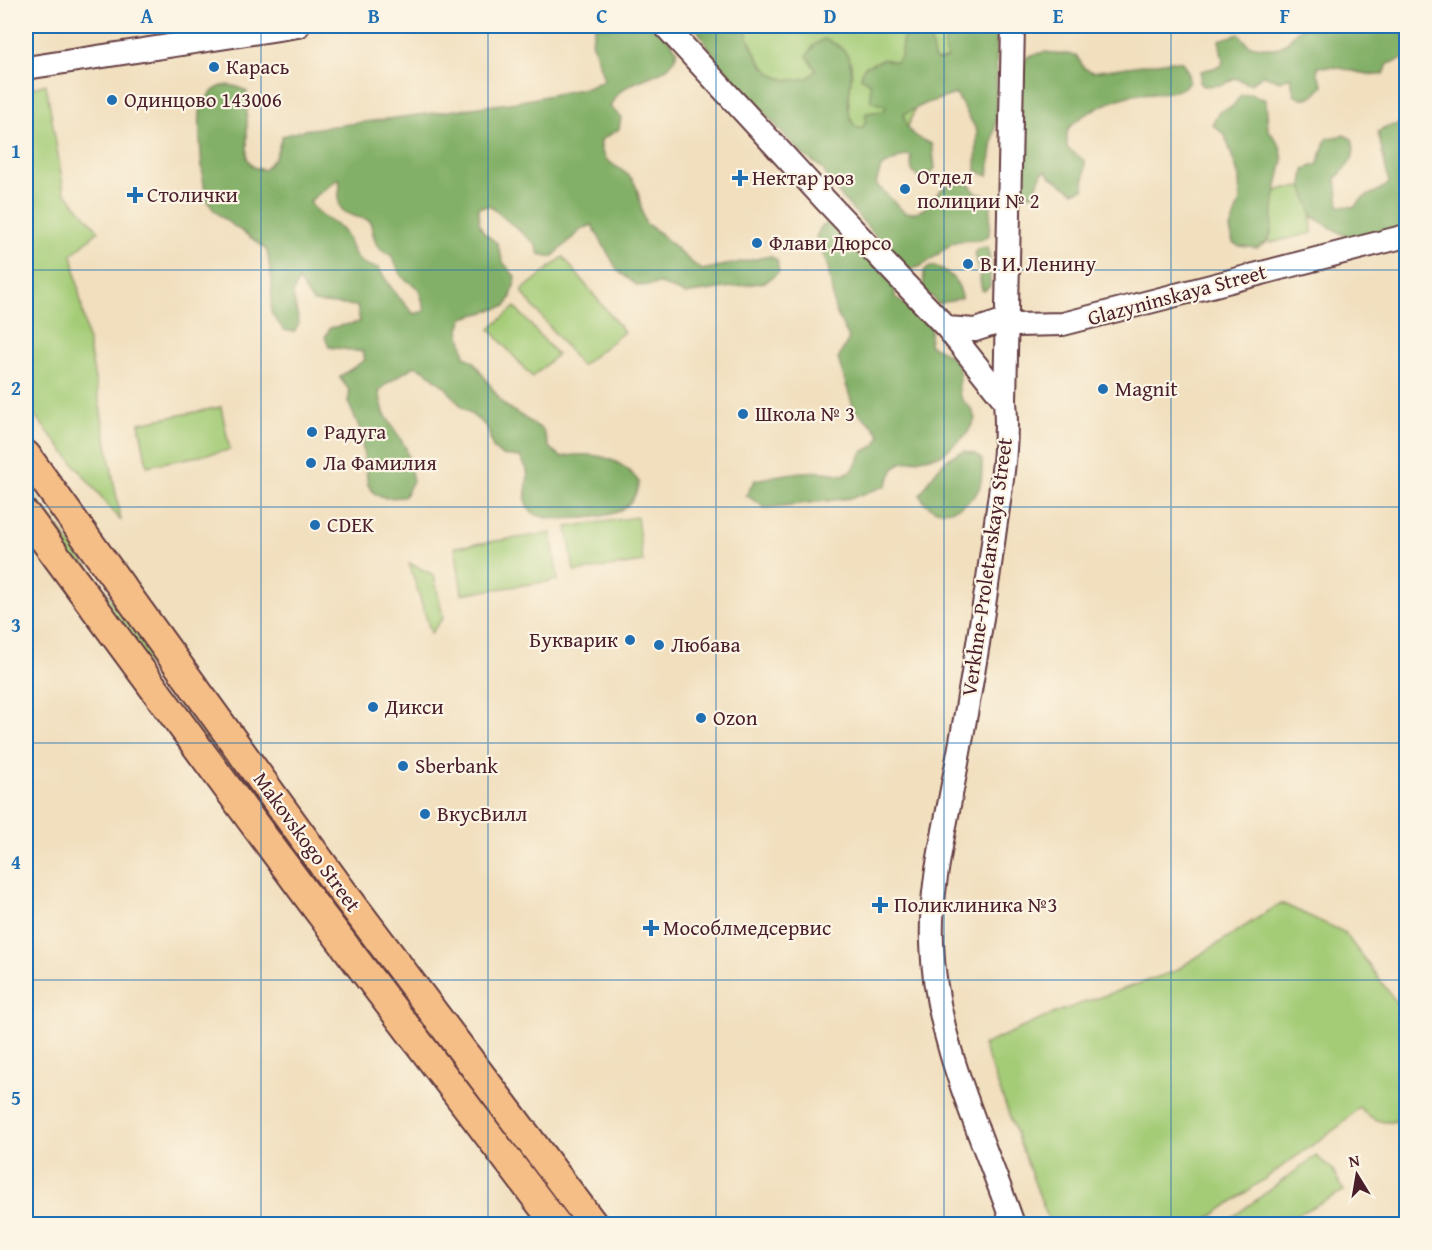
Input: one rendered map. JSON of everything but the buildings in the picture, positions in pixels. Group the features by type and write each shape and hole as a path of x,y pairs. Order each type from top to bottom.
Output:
{"main road":[{"name":"Makovskogo Street","path":"26,455 319,860 593,1224"},
{"name":"Makovskogo Street","path":"26,515 314,905 556,1224"}],"street":[{"path":"26,68 298,26"},
{"path":"665,26 947,328 1005,401"},
{"name":"Verkhne-Proletarskaya Street","path":"1013,26 1005,401 1008,437 984,611 933,903 935,992 963,1095 1013,1224"},
{"name":"Glazyninskaya Street","path":"947,328 975,330 1006,320 1017,325 1063,324 1407,236"}],"green space":[{"path":"595,26 658,26 677,50 674,61 667,68 625,88 616,96 610,107 621,117 619,129 601,140 601,148 606,158 626,173 634,183 646,224 702,270 770,256 777,260 779,272 766,282 685,294 661,284 638,286 618,271 592,225 582,229 552,257 539,254 535,244 490,206 479,207 479,223 484,233 497,243 503,262 516,278 506,306 463,318 459,330 465,356 474,362 503,404 543,430 549,447 561,457 594,455 614,461 623,466 639,482 637,490 627,506 612,514 562,519 533,513 526,503 528,476 520,457 501,455 493,448 487,427 462,407 446,388 424,370 414,366 386,384 379,392 384,413 406,448 413,481 404,497 386,498 375,494 368,485 360,429 348,402 350,391 339,377 365,360 363,352 329,347 325,337 330,328 360,322 357,306 313,302 298,280 293,295 299,323 294,332 284,330 271,313 272,281 267,251 218,214 207,200 201,154 201,109 209,95 220,87 232,86 247,92 247,158 253,167 264,170 276,156 282,136 304,130 517,102 590,87 604,80 592,41","holes":["339,178 339,204 341,208 349,214 370,221 378,246 391,255 402,277 419,289 425,311 414,314 395,293 378,268 368,266 357,258 341,229 313,207 310,201"]},
{"path":"695,26 744,26 761,63 776,76 785,79 796,80 812,75 816,70 807,56 814,45 824,39 840,47 848,57 851,68 848,106 850,117 857,128 861,128 865,124 866,113 884,111 886,106 871,102 870,83 861,77 864,67 884,59 895,62 901,57 902,41 911,26 928,26 934,58 938,61 948,58 944,48 946,38 958,33 976,35 979,26 997,26 996,120 988,176 976,171 977,131 956,94 927,103 904,114 909,130 932,144 935,168 929,175 920,178 916,175 912,170 911,156 906,155 881,167 876,184 904,212 915,213 923,210 946,186 956,183 969,184 976,193 985,195 991,204 989,235 981,240 958,241 924,264 910,269 904,268 832,186 823,169 801,153 717,61"},
{"path":"701,26 988,26 921,94 907,129 851,184"},
{"path":"1307,26 1406,26 1406,58 1388,64 1384,74 1379,75 1333,67 1318,67 1317,72 1323,85 1314,95 1307,98 1295,96 1290,77 1280,81 1263,75 1250,84 1235,78 1222,85 1203,86 1200,82 1201,71 1221,66 1223,61 1219,40 1239,34 1249,45 1277,48 1284,45 1298,30"},
{"path":"1044,52 1076,55 1084,68 1092,72 1171,61 1182,62 1188,72 1189,82 1180,90 1137,94 1120,99 1080,118 1068,130 1067,148 1085,161 1084,189 1074,192 1051,177 1046,171 1042,173 1034,193 1014,200 1021,63 1029,56"},
{"path":"46,84 64,191 99,231 72,254 121,521 26,405 26,90"},
{"path":"1251,94 1266,100 1268,129 1280,146 1283,160 1274,199 1271,233 1267,242 1257,248 1233,243 1230,229 1240,201 1239,177 1225,135 1212,124 1219,112 1233,106 1241,95"},
{"path":"1406,123 1406,142 1400,148 1406,172 1406,234 1354,241 1313,217 1302,186 1304,169 1318,164 1326,139 1344,135 1352,139 1353,157 1336,178 1339,206 1355,207 1362,199 1389,183 1378,132 1389,126"},
{"path":"1310,187 1312,233 1270,243 1258,197 1286,188"},
{"path":"830,222 840,226 895,286 895,297 931,327 929,345 954,360 959,370 959,393 975,419 967,434 941,455 900,463 893,470 886,486 852,498 765,508 746,495 755,480 810,471 843,475 853,470 862,452 876,445 880,435 854,409 838,359 849,338 835,310 828,267 816,237 821,227"},
{"path":"986,247 989,250 990,286 984,291 975,253 977,249"},
{"path":"563,257 624,332 581,366 521,291"},
{"path":"932,266 952,277 959,287 961,298 938,304 932,296 923,294 924,271"},
{"path":"515,307 557,355 532,377 490,329"},
{"path":"221,407 230,450 147,466 139,423"},
{"path":"965,451 976,454 982,460 981,479 977,492 967,502 953,509 945,511 931,508 920,495 944,462"},
{"path":"26,485 580,1224 567,1224 26,501"},
{"path":"637,517 643,562 574,572 567,527"},
{"path":"551,533 558,580 462,594 455,547"},
{"path":"409,563 434,575 443,618 431,633"},
{"path":"1281,903 1344,932 1406,1015 1406,1116 1393,1121 1381,1121 1369,1116 1359,1107 1338,1127 1212,1216 1194,1224 1050,1224 983,1045 1060,1011 1175,971"},
{"path":"1316,1156 1332,1169 1344,1191 1279,1224 1239,1224 1233,1217"}],"place":[{"name":"Карась","path":"214,67"},
{"name":"Одинцово 143006","path":"112,100"},
{"name":"Нектар роз","path":"740,178"},
{"name":"Отдел полиции № 2","path":"905,189"},
{"name":"Столички","path":"135,195"},
{"name":"Флави Дюрсо","path":"757,243"},
{"name":"В. И. Ленину","path":"968,264"},
{"name":"Magnit","path":"1103,389"},
{"name":"Школа № 3","path":"743,414"},
{"name":"Радуга","path":"312,432"},
{"name":"Ла Фамилия","path":"311,463"},
{"name":"CDEK","path":"315,525"},
{"name":"Букварик","path":"630,640"},
{"name":"Любава","path":"659,645"},
{"name":"Дикси","path":"373,707"},
{"name":"Ozon","path":"701,718"},
{"name":"Sberbank","path":"403,766"},
{"name":"ВкусВилл","path":"425,814"},
{"name":"Поликлиника №3","path":"880,905"},
{"name":"Мособлмедсервис","path":"651,928"}]}
